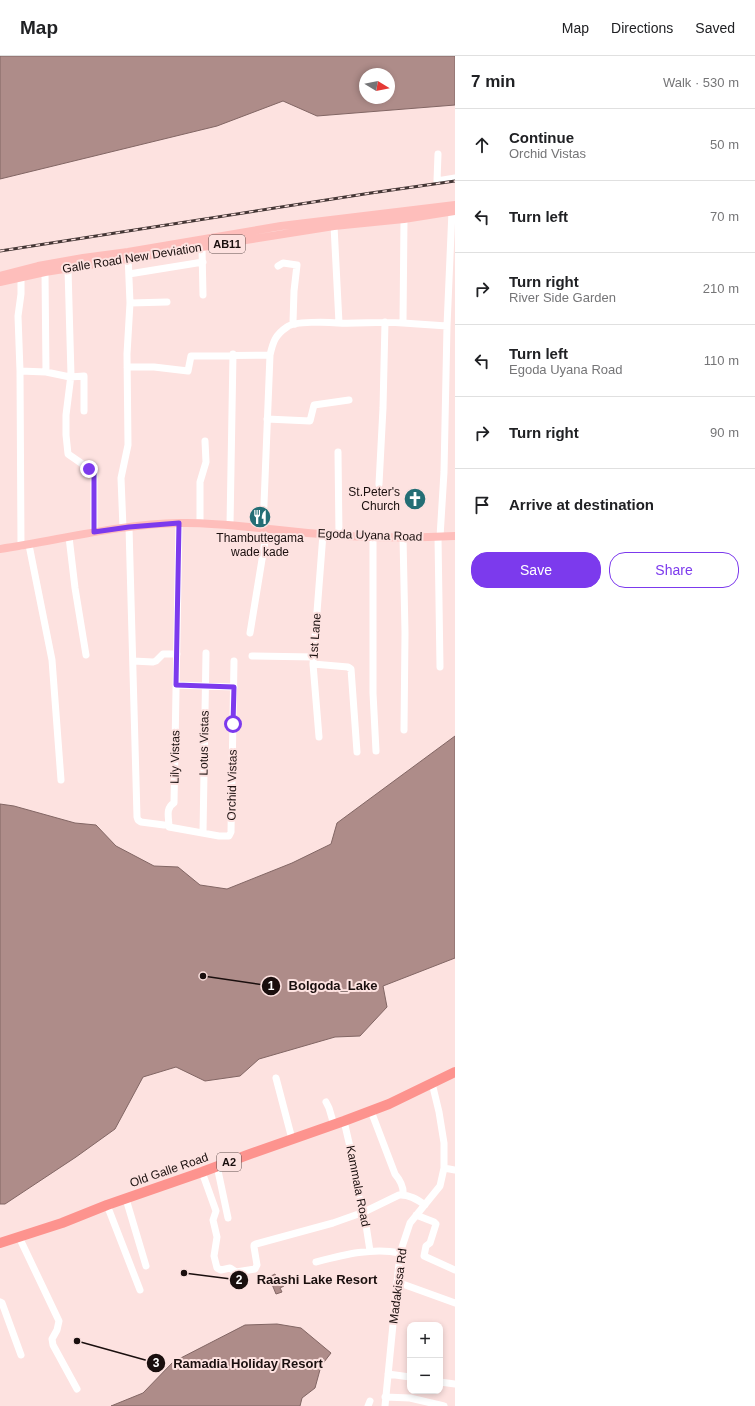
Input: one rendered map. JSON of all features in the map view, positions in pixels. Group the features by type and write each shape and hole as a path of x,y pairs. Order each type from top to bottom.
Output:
{"highway":[{"name":"Old Galle Road","path":"0,1243 62,1223 126,1198 334,1125 389,1104 455,1072"}],"main road":[{"name":"Galle Road New Deviation","path":"0,276 38,266 83,258 128,256 202,248 334,226 404,219 454,209"},
{"name":"Galle Road New Deviation","path":"0,282 282,226 454,209"},
{"name":"Egoda Uyana Road","path":"0,549 94,532 179,523 230,525 373,537 455,536"}],"street":[{"path":"438,154 437,181 455,178"},
{"path":"440,667 439,537 444,472 447,326 454,209"},
{"path":"403,323 404,219"},
{"path":"334,226 338,323"},
{"path":"202,248 203,295"},
{"path":"128,256 130,303 127,367 128,445 121,478 126,528 133,662 137,817 141,822 203,833"},
{"path":"129,274 203,262"},
{"path":"278,266 283,263 297,265 293,308 293,322 295,324"},
{"path":"68,269 70,377 66,435 68,454 94,472 94,532"},
{"path":"45,272 46,372"},
{"path":"21,277 21,294 18,316 25,545 52,660 61,780"},
{"path":"130,303 153,304 167,302"},
{"path":"250,633 265,529 270,355 274,338 287,326 295,324 385,322 447,326"},
{"path":"380,484 385,322"},
{"path":"447,342 455,340"},
{"path":"127,367 154,367 188,371 191,356 233,354 270,355"},
{"path":"230,525 233,354"},
{"path":"20,371 46,372 70,377 84,376 84,411"},
{"path":"267,419 310,421 312,419 313,408 317,404 349,400"},
{"path":"200,523 200,482 206,462 205,441"},
{"path":"338,452 338,535"},
{"name":"Lily Vistas","path":"167,826 169,808 170,805 174,803 179,523"},
{"name":"1st Lane","path":"319,737 313,661 323,534"},
{"path":"69,537 75,588 86,655"},
{"path":"373,537 376,751"},
{"path":"403,537 405,633 404,730"},
{"name":"Lotus Vistas","path":"203,833 206,653"},
{"path":"133,662 153,662 163,654 177,654"},
{"path":"252,656 313,661 348,667 351,669 357,752"},
{"name":"Orchid Vistas","path":"203,833 229,836 231,832 234,661"},
{"path":"176,685 234,687"},
{"path":"276,1078 292,1139"},
{"name":"Madakissa Rd","path":"384,1406 400,1253 410,1223 440,1186 444,1168 444,1143 432,1083"},
{"path":"326,1102 330,1108 334,1125"},
{"path":"371,1111 395,1174 399,1178 402,1185 404,1195"},
{"name":"Kammala Road","path":"344,1121 356,1185 364,1212 370,1251"},
{"path":"217,1166 228,1218"},
{"path":"444,1168 455,1170"},
{"path":"202,1172 216,1211 213,1220 217,1237 214,1256 216,1268 218,1270 230,1268 236,1272 255,1269 258,1265 254,1245 333,1223 364,1212 399,1195 404,1195 418,1200 425,1205"},
{"path":"126,1198 146,1266"},
{"path":"107,1205 140,1290"},
{"path":"416,1215 436,1224 430,1243 426,1246 424,1256 455,1270"},
{"path":"19,1237 59,1321 57,1330 52,1339 53,1345 78,1389"},
{"path":"316,1262 370,1251 389,1251 400,1253"},
{"path":"397,1282 455,1304"},
{"path":"0,1302 2,1303 21,1355"},
{"path":"388,1374 407,1377"},
{"path":"443,1382 455,1384"},
{"path":"385,1397 410,1398 444,1406"}],"shaded area":[{"path":"0,56 455,56 455,105 317,116 283,101 217,126 0,179"},
{"path":"455,736 455,958 383,986 387,1007 360,1036 335,1037 259,1059 240,1076 205,1081 176,1067 143,1077 115,1129 5,1204 0,1204 0,804 14,806 75,823 96,825 116,846 154,866 178,867 200,885 227,889 292,863 331,844 337,823"},
{"path":"275,1274 277,1279 281,1277 284,1286 280,1288 282,1292 276,1294 269,1277"},
{"path":"277,1324 301,1328 331,1353 321,1366 315,1388 302,1398 300,1406 111,1406 143,1393 173,1362 245,1325"}],"railway":[{"path":"0,251 455,181"}],"place":[{"name":"St.Peter's Church","path":"415,499"},
{"name":"Thambuttegama wade kade","path":"260,517"},
{"name":"Bolgoda_Lake","path":"203,976"},
{"name":"Raashi Lake Resort","path":"184,1273"},
{"name":"Ramadia Holiday Resort","path":"77,1341"}],"route":[{"path":"89,469 94,472 94,532 129,527 179,523 176,685 234,687 233,724"}]}
